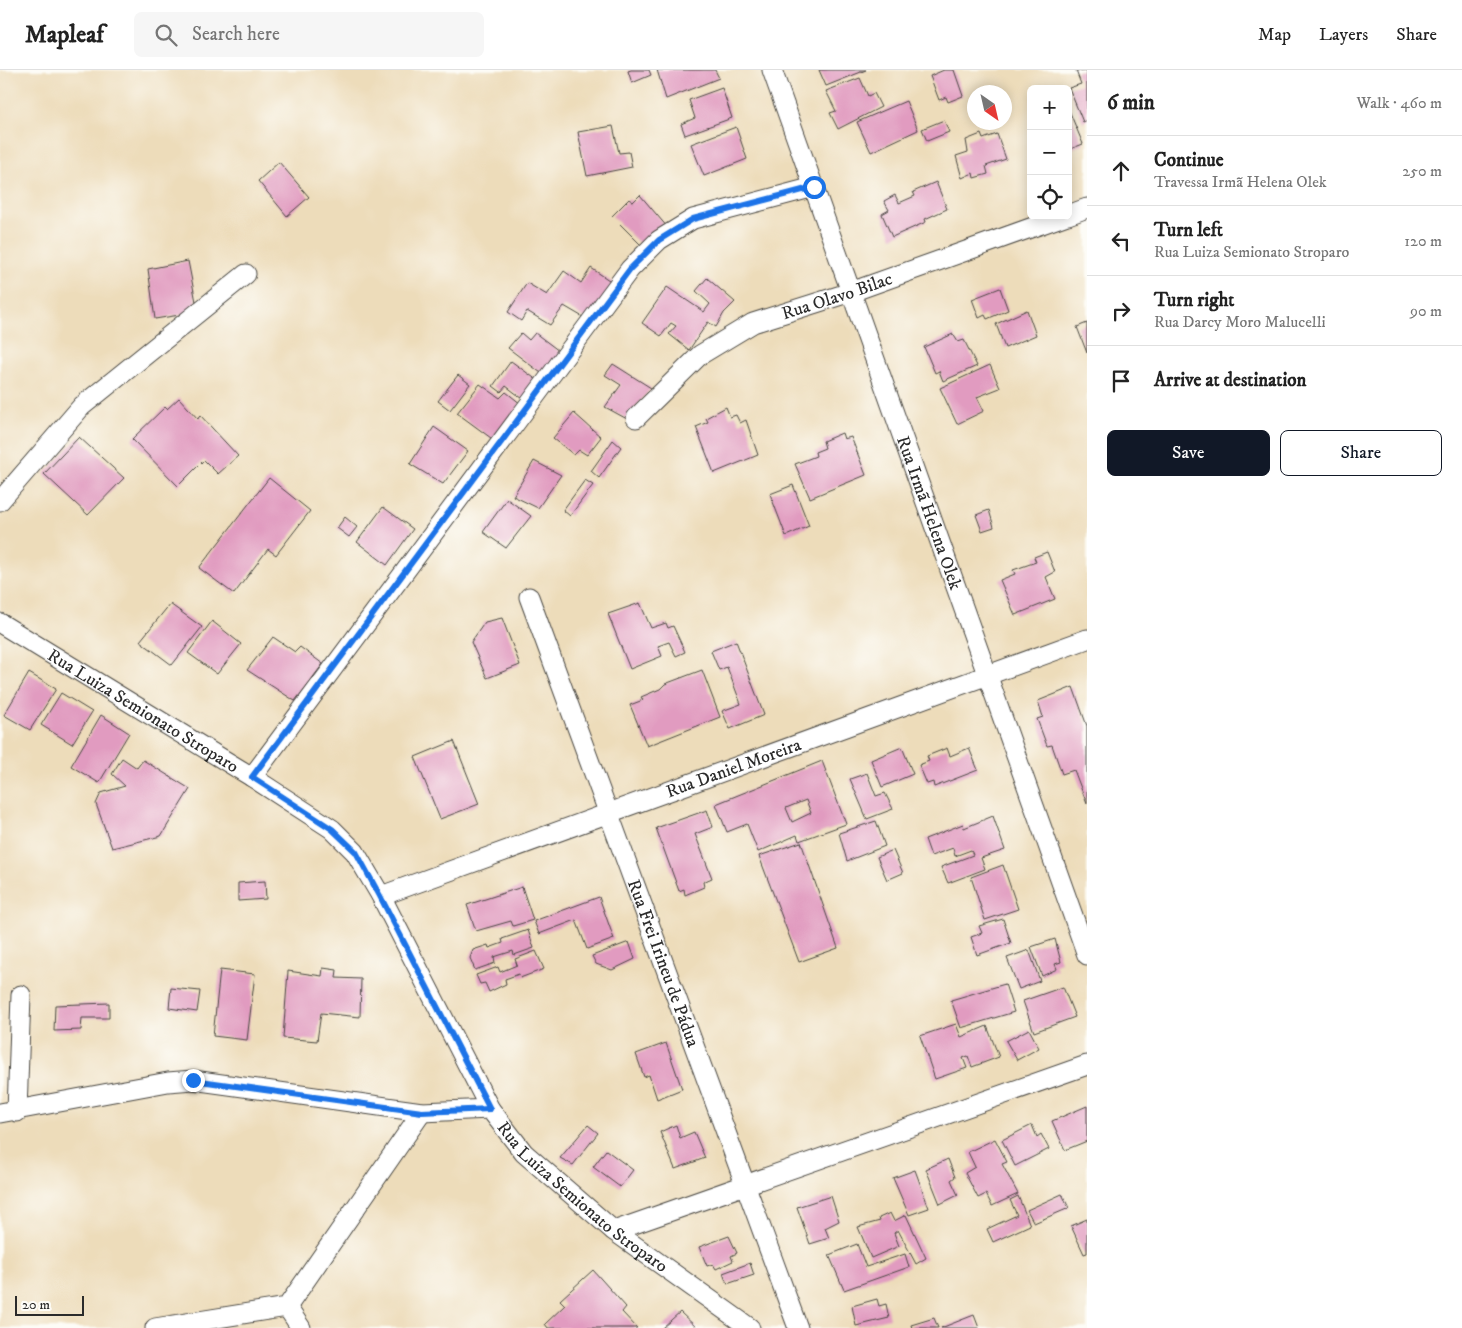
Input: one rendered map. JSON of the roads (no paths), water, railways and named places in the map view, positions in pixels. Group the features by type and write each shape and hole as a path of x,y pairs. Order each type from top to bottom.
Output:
{"street":[{"name":"Rua Irmã Helena Olek","path":"772,70 1087,956"},
{"path":"252,777 630,269 659,240 693,219 814,187"},
{"path":"1072,214 1087,208"},
{"name":"Rua Olavo Bilac","path":"636,418 700,356 753,323 851,292 1053,220"},
{"path":"0,501 82,406 246,274"},
{"name":"Rua Frei Irineu de Pádua","path":"529,597 798,1328"},
{"name":"Rua Luiza Semionato Stroparo","path":"0,623 252,777 332,829 356,852 490,1109 524,1153 614,1231 750,1328"},
{"name":"Rua Daniel Moreira","path":"380,896 1087,639"},
{"path":"21,995 8,1112 168,1082 193,1080 422,1112 490,1109"},
{"path":"614,1231 1087,1065"},
{"path":"155,1328 287,1307 422,1112"},
{"path":"287,1307 301,1328"}]}
